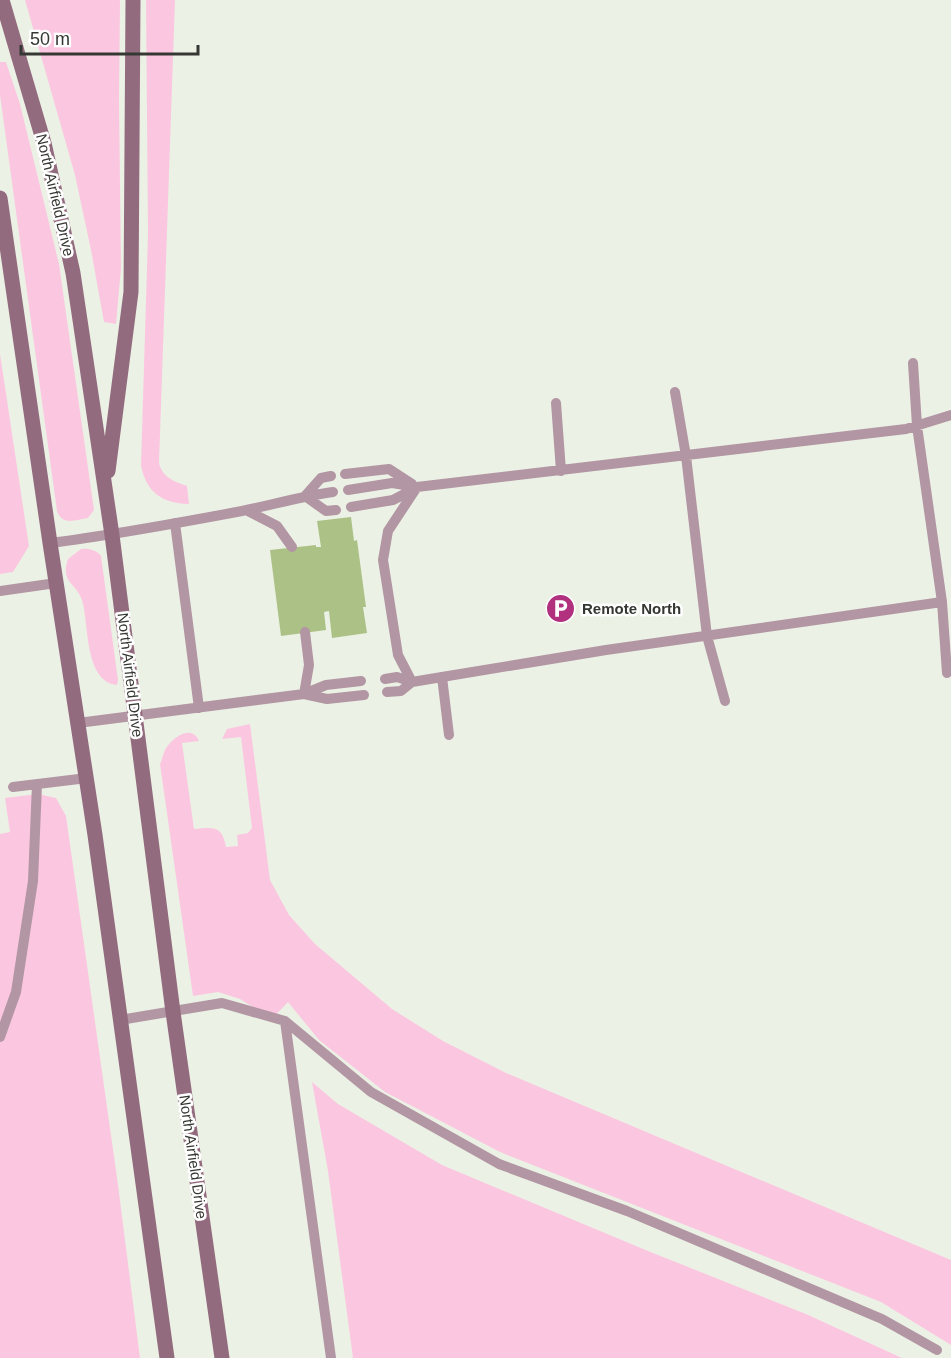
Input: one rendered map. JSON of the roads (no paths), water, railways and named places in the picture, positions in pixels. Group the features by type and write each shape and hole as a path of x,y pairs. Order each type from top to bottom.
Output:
{"main road":[{"name":"North Airfield Drive","path":"2,0 44,143 73,273 112,535 173,1012 222,1358"},
{"path":"105,489 131,292 133,0"},
{"path":"0,198 87,778 167,1358"}],"lane":[{"path":"913,363 917,426 942,602 948,673"},
{"path":"675,392 686,456 706,636 725,701"},
{"path":"556,403 561,471"},
{"path":"348,490 392,483 417,487 906,429 951,415"},
{"path":"345,474 389,469 417,487"},
{"path":"305,496 321,478 331,476"},
{"path":"351,507 393,500 417,487"},
{"path":"412,682 398,655 383,560 388,531 417,487"},
{"path":"50,543 175,524 333,492"},
{"path":"305,496 326,511 336,510"},
{"path":"246,510 277,526 292,547"},
{"path":"175,524 199,708"},
{"path":"0,591 56,583"},
{"path":"387,692 401,690 412,682 442,676 942,602"},
{"path":"303,694 309,665 305,632"},
{"path":"442,676 449,735"},
{"path":"385,679 397,677 412,682"},
{"path":"78,723 303,694 326,685 361,681"},
{"path":"303,694 327,699 364,695"},
{"path":"12,788 87,778"},
{"path":"0,1037 16,992 33,880 37,784"},
{"path":"120,1020 222,1003 285,1021 371,1092 499,1164 638,1216 882,1319 937,1350"},
{"path":"285,1021 331,1358"}],"place":[{"name":"Remote North","path":"561,609"}]}
